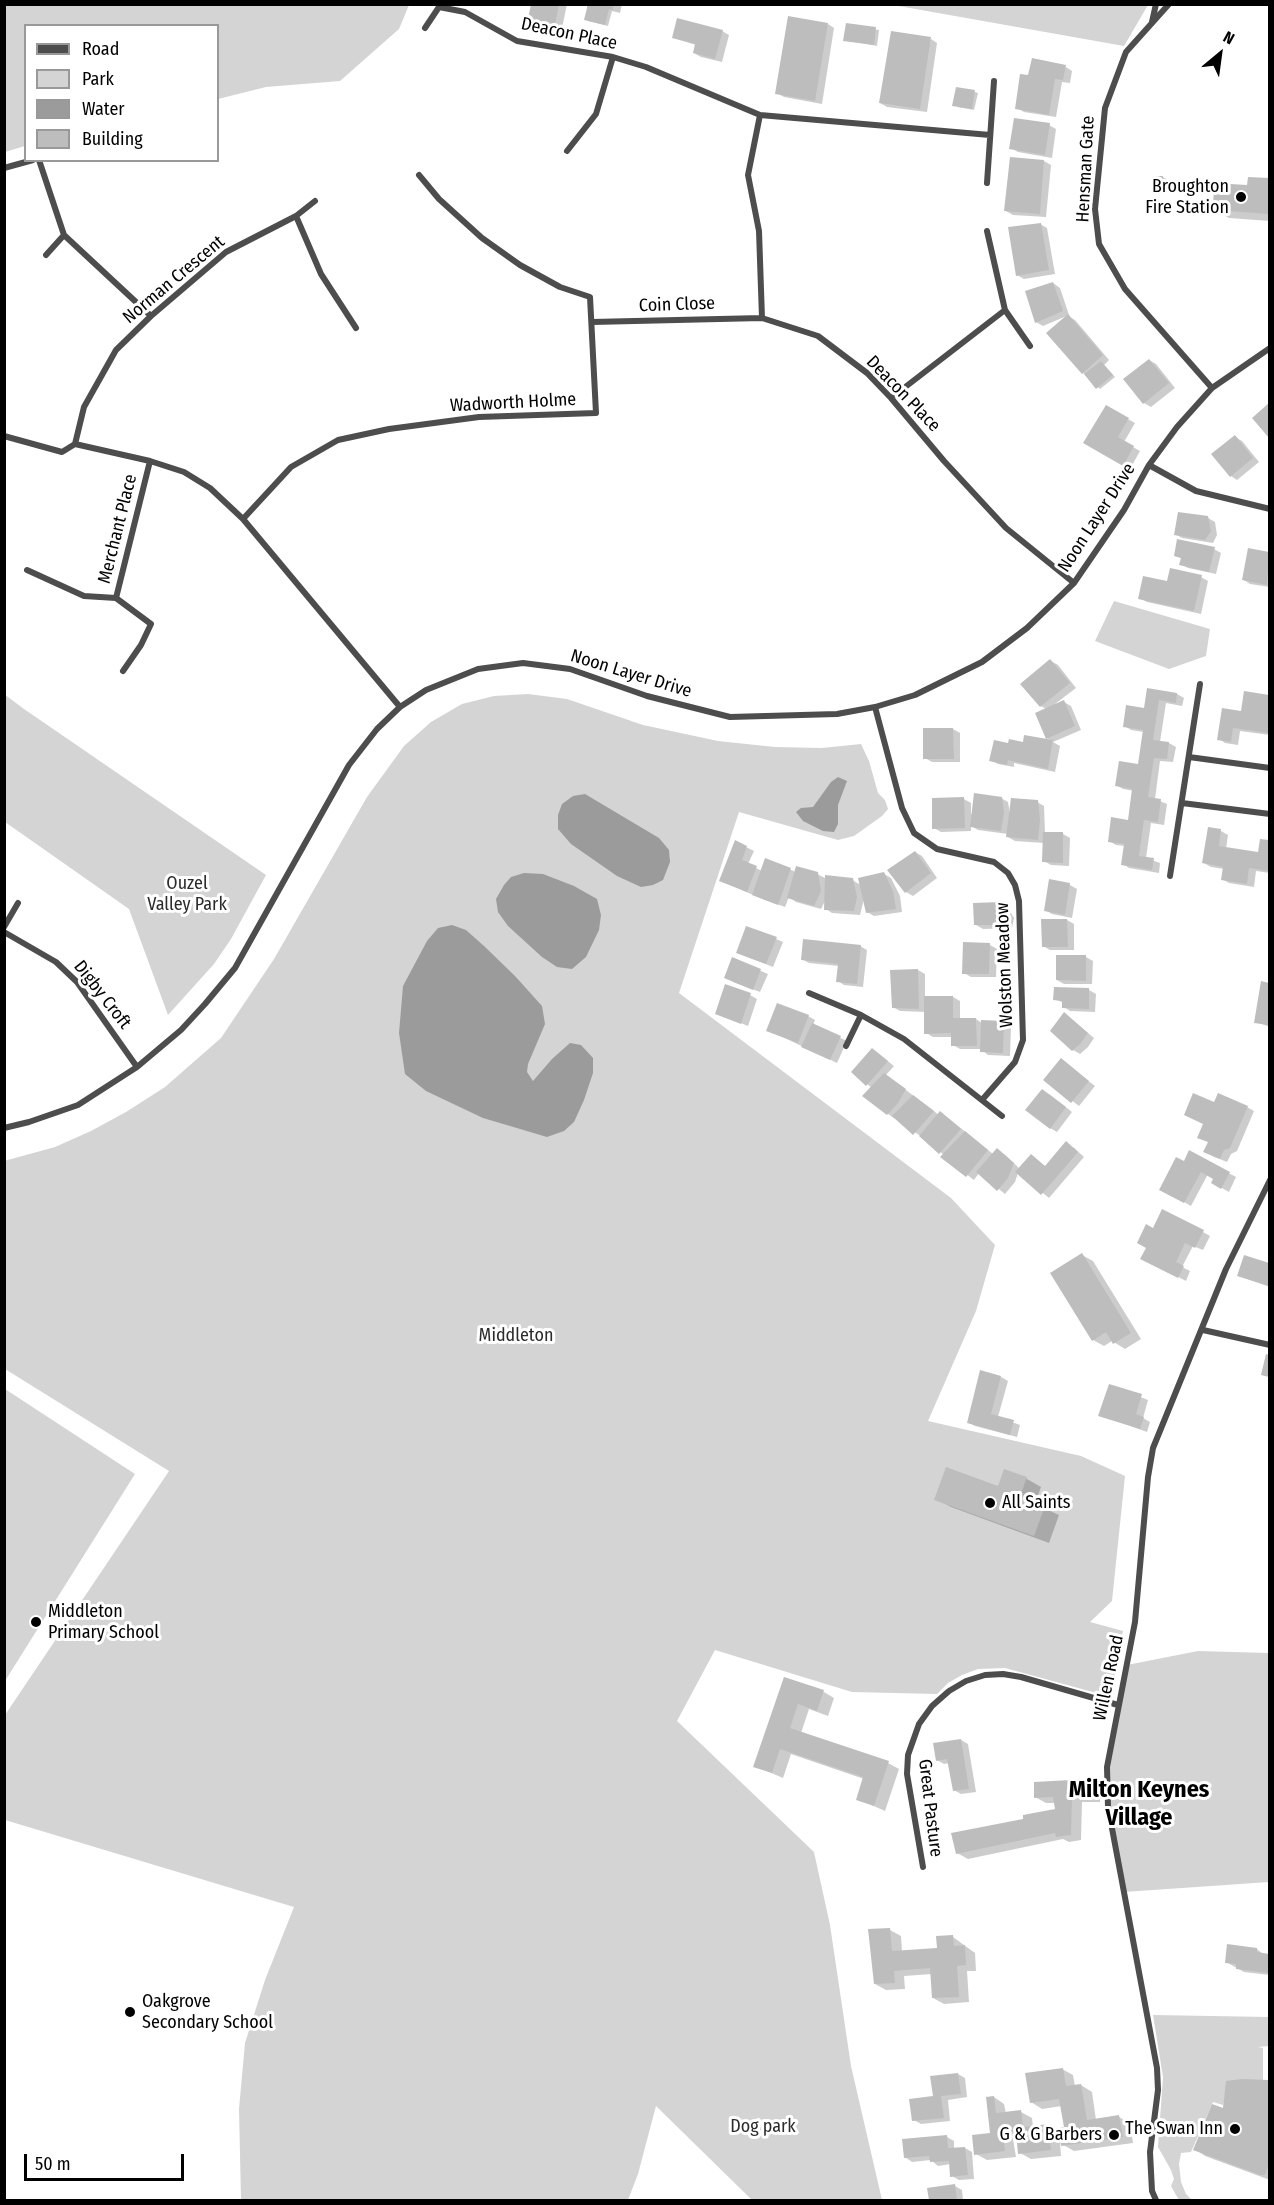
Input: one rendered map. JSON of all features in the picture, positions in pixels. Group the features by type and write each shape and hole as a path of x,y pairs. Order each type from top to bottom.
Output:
{"street":[{"path":"1152,22 1156,4"},
{"name":"Hensman Gate","path":"1169,4 1126,52 1105,108 1095,209 1099,244 1125,289 1212,388"},
{"name":"Deacon Place","path":"425,28 439,7 465,12 517,41 613,57 646,67 760,115 990,135"},
{"path":"567,151 596,114 613,57"},
{"path":"987,183 994,81"},
{"path":"760,115 748,175 759,231 762,318"},
{"path":"4,168 26,162"},
{"path":"40,162 64,235 152,316"},
{"name":"Wadworth Holme","path":"243,519 291,467 338,440 389,429 479,417 596,413 590,297 550,281 520,265 482,238 439,199 420,175"},
{"name":"Norman Crescent","path":"75,444 84,407 116,350 226,252 296,216 315,201"},
{"path":"296,216 321,274 356,328"},
{"path":"987,231 1005,310 1030,346"},
{"path":"46,255 64,235"},
{"path":"891,398 1005,310"},
{"name":"Deacon Place","path":"762,318 818,336 867,373 944,462 1006,528 1074,583"},
{"name":"Coin Close","path":"592,322 762,318"},
{"name":"Noon Layer Drive","path":"4,1128 78,1105 136,1067 181,1030 235,968 349,765 377,729 400,707 426,690 478,669 523,663 570,669 647,696 730,717 837,714 875,707 915,695 982,662 1027,628 1074,583 1124,510 1149,465 1177,427 1212,388 1269,348"},
{"path":"4,436 62,452 75,444 150,461 184,472 210,488 243,519 400,707"},
{"name":"Merchant Place","path":"123,671 141,645 151,624 116,598 150,461"},
{"path":"1149,465 1196,491 1269,509"},
{"path":"27,570 84,596 116,598"},
{"path":"1170,876 1200,684"},
{"name":"Wolston Meadow","path":"875,707 902,808 914,833 937,849 994,862 1008,873 1015,885 1019,901 1023,1040 1015,1062 982,1100"},
{"path":"1189,757 1269,768"},
{"path":"1182,802 1269,814"},
{"name":"Digby Croft","path":"18,903 4,930 56,962 77,982 136,1067"},
{"path":"809,993 861,1015 904,1039 1002,1116"},
{"path":"846,1046 861,1015"},
{"name":"Willen Road","path":"1156,2200 1152,2191 1150,2152 1158,2090 1157,2068 1106,1789 1110,1745 1135,1622 1150,1463 1160,1430 1203,1330 1226,1269 1269,1180"},
{"path":"1203,1330 1269,1345"},
{"name":"Great Pasture","path":"923,1868 907,1774 908,1755 919,1724 932,1706 949,1691 966,1681 986,1675 1004,1674 1118,1705"}],"green space":[{"path":"5,4 409,5 399,29 340,81 266,87 219,99 219,24 24,24 24,146 5,152"},
{"path":"1148,4 1124,46 893,5"},
{"path":"1114,601 1210,629 1206,656 1169,669 1095,641"},
{"name":"Ouzel Valley Park","path":"4,694 266,875 231,939 214,964 168,1015 129,909 5,822"},
{"name":"Middleton","path":"528,694 567,699 643,725 718,741 775,747 822,748 861,744 869,761 878,793 885,800 888,809 854,836 838,840 739,812 679,993 951,1198 995,1245 976,1311 928,1421 1081,1456 1125,1476 1112,1601 1090,1622 1123,1631 1111,1697 1005,1668 978,1669 962,1675 948,1683 937,1694 852,1692 715,1650 677,1721 814,1852 830,1925 851,2066 882,2200 752,2200 656,2106 638,2174 628,2200 241,2200 239,2109 245,2043 265,1980 294,1907 5,1820 5,1715 169,1471 5,1369 4,1161 55,1147 126,1112 165,1087 221,1038 274,959 367,797 404,746 431,722 462,704 494,696"},
{"name":"Middleton Primary School","path":"5,1389 135,1474 5,1681"},
{"path":"1198,1651 1269,1653 1269,1882 1124,1892 1106,1775 1127,1665"},
{"path":"1153,2015 1269,2017 1269,2046 1258,2047 1263,2048 1263,2082 1227,2081 1223,2108 1223,2105 1213,2102 1191,2152 1181,2153 1179,2164 1181,2182 1186,2194 1192,2200 1179,2200 1171,2186 1174,2179 1171,2170 1158,2147 1163,2077"}],"water":[{"path":"838,777 847,781 838,805 838,824 834,832 823,831 803,821 796,812 801,808 813,807 831,782"},
{"path":"585,794 659,838 669,850 670,862 663,880 641,887 617,876 571,844 558,829 558,815 562,804 573,796"},
{"path":"524,873 543,874 574,886 597,899 601,915 599,930 586,957 572,969 557,967 542,957 508,926 498,912 496,899 504,885 511,877"},
{"path":"452,925 466,930 484,946 542,1006 545,1024 528,1064 527,1072 533,1081 570,1043 581,1045 593,1058 593,1073 584,1100 574,1122 564,1131 547,1137 483,1118 426,1091 405,1074 399,1033 403,986 427,941 438,928"}],"building":[{"path":"531,4 559,4 554,30 527,24"},
{"path":"588,4 614,4 613,10 609,9 605,25 584,20"},
{"path":"788,16 828,23 815,101 775,94"},
{"path":"677,18 723,30 715,59 693,53 695,44 672,38"},
{"path":"846,23 876,27 874,45 843,41"},
{"path":"891,31 931,37 920,109 879,103"},
{"path":"1032,58 1066,65 1063,80 1055,79 1049,115 1015,109 1020,74 1028,75"},
{"path":"956,87 975,90 972,109 952,106"},
{"path":"1014,118 1050,123 1045,155 1009,149"},
{"path":"1010,157 1044,160 1040,214 1004,211"},
{"path":"1153,176 1163,176 1162,188 1152,188"},
{"name":"Broughton Fire Station","path":"1248,177 1269,178 1269,214 1213,210 1214,183 1247,185"},
{"path":"1041,223 1049,270 1016,276 1008,227"},
{"path":"1053,282 1063,311 1035,323 1025,291"},
{"path":"1068,314 1103,355 1082,374 1046,333"},
{"path":"1149,359 1169,383 1143,404 1123,379"},
{"path":"1101,361 1113,375 1096,389 1084,374"},
{"path":"1269,403 1269,438 1252,418"},
{"path":"1106,405 1129,418 1118,437 1134,446 1123,466 1083,443"},
{"path":"1235,435 1253,458 1230,477 1211,454"},
{"path":"1178,512 1208,516 1211,531 1205,540 1174,535"},
{"path":"1177,539 1215,547 1209,572 1179,565 1181,558 1174,556"},
{"path":"1248,548 1269,552 1267,585 1242,580"},
{"path":"1170,568 1202,575 1194,611 1138,599 1143,576 1167,581"},
{"path":"1050,659 1070,683 1040,707 1020,684"},
{"path":"1147,688 1177,693 1176,703 1159,700 1153,740 1169,742 1167,759 1154,758 1148,797 1161,799 1158,822 1144,820 1139,856 1154,858 1152,870 1121,865 1124,844 1108,842 1111,817 1128,820 1132,789 1115,786 1119,761 1138,764 1143,730 1123,727 1126,705 1144,708"},
{"path":"1244,691 1269,695 1269,733 1233,728 1231,742 1217,740 1222,708 1241,711"},
{"path":"1064,700 1075,726 1046,739 1035,713"},
{"path":"923,728 953,728 954,759 923,759"},
{"path":"1024,735 1053,740 1048,769 1008,760 1007,765 989,761 994,740 1008,743 1009,739 1023,742"},
{"path":"974,793 1002,797 1004,813 1001,831 970,827"},
{"path":"964,797 965,828 932,829 932,798"},
{"path":"1011,798 1038,800 1040,820 1038,840 1006,837"},
{"path":"1208,827 1221,829 1219,846 1258,852 1260,839 1269,840 1269,871 1249,868 1247,884 1221,880 1223,867 1202,863"},
{"path":"1043,832 1063,832 1063,863 1042,862"},
{"path":"735,840 747,846 742,860 757,866 747,892 719,881"},
{"path":"915,851 931,873 905,893 887,870"},
{"path":"765,858 791,868 778,905 752,895"},
{"path":"796,866 818,872 821,891 814,906 787,898"},
{"path":"884,872 893,891 896,909 866,913 858,878"},
{"path":"825,875 853,878 857,897 854,911 824,910"},
{"path":"1049,879 1070,883 1065,915 1044,911"},
{"path":"1001,902 1008,913 1006,925 974,925 973,903"},
{"path":"1041,919 1067,919 1068,947 1042,947"},
{"path":"746,926 777,937 766,964 736,953"},
{"path":"803,939 861,945 857,984 836,982 838,964 801,960"},
{"path":"963,942 990,943 989,974 962,974"},
{"path":"1056,955 1086,955 1086,981 1056,980"},
{"path":"732,957 761,969 753,990 724,978"},
{"path":"918,969 919,1009 892,1008 890,970"},
{"path":"1261,981 1269,983 1269,1025 1254,1023"},
{"path":"725,984 751,993 741,1024 715,1014"},
{"path":"1054,987 1089,988 1089,1009 1062,1008 1062,1001 1053,1000"},
{"path":"924,996 953,996 953,1018 976,1018 977,1046 951,1046 951,1033 924,1034"},
{"path":"777,1003 809,1015 798,1043 766,1031"},
{"path":"1064,1012 1088,1033 1072,1051 1050,1031"},
{"path":"981,1020 1004,1021 1003,1053 980,1052"},
{"path":"812,1023 841,1036 830,1060 801,1047"},
{"path":"872,1048 888,1061 866,1086 851,1072"},
{"path":"1061,1058 1089,1081 1071,1103 1043,1080"},
{"path":"884,1073 906,1089 898,1103 887,1115 862,1096"},
{"path":"1042,1089 1066,1107 1050,1129 1025,1110"},
{"path":"1193,1093 1214,1102 1218,1093 1248,1106 1230,1148 1224,1150 1220,1159 1203,1152 1208,1142 1197,1138 1203,1124 1184,1115"},
{"path":"913,1095 934,1111 913,1135 892,1116"},
{"path":"940,1111 961,1129 939,1154 919,1136"},
{"path":"965,1131 988,1150 966,1177 940,1157"},
{"path":"1066,1141 1078,1152 1041,1195 1015,1172 1031,1154 1045,1166"},
{"path":"997,1148 1014,1163 1008,1178 997,1191 976,1172"},
{"path":"1189,1150 1230,1172 1221,1189 1211,1183 1213,1179 1201,1172 1184,1203 1159,1190 1176,1157 1184,1161"},
{"path":"1162,1209 1204,1230 1195,1248 1185,1243 1176,1262 1184,1266 1178,1278 1140,1259 1146,1248 1137,1243 1146,1224 1153,1228"},
{"path":"1082,1253 1131,1333 1113,1344 1106,1332 1092,1341 1050,1273"},
{"path":"1244,1255 1269,1263 1269,1286 1237,1276"},
{"path":"1266,1354 1269,1355 1269,1377 1261,1375"},
{"path":"980,1370 1001,1376 991,1414 1014,1420 1010,1435 967,1423"},
{"path":"1109,1384 1142,1394 1136,1414 1144,1417 1140,1429 1098,1416"},
{"name":"All Saints","path":"946,1467 998,1486 1004,1469 1027,1477 1020,1497 1045,1506 1034,1536 934,1500"},
{"path":"784,1677 824,1690 817,1711 798,1704 790,1728 889,1761 874,1806 856,1800 863,1777 780,1749 772,1773 753,1767"},
{"path":"961,1739 969,1789 953,1791 947,1759 936,1761 933,1743"},
{"path":"1090,1779 1090,1796 1072,1797 1071,1835 1056,1837 1055,1833 956,1854 951,1833 1023,1819 1023,1815 1055,1809 1053,1797 1034,1798 1034,1782"},
{"path":"890,1928 892,1951 937,1948 936,1936 953,1935 954,1946 965,1945 966,1965 957,1966 959,1997 932,1998 930,1968 894,1971 895,1983 874,1984 868,1929"},
{"path":"1227,1944 1257,1948 1257,1952 1269,1954 1269,1973 1236,1969 1236,1964 1225,1963"},
{"path":"1063,2068 1066,2086 1081,2084 1087,2120 1119,2115 1123,2137 1061,2146 1059,2128 1064,2127 1059,2099 1030,2103 1025,2073"},
{"path":"958,2073 961,2094 941,2096 944,2118 912,2121 909,2099 933,2096 930,2076"},
{"name":"The Swan Inn","path":"1268,2080 1269,2163 1265,2175 1193,2150 1212,2104 1223,2108 1226,2081"},
{"path":"994,2096 996,2113 1021,2110 1023,2127 1048,2124 1051,2150 1018,2154 1016,2132 1003,2133 1005,2151 974,2155 972,2135 990,2133 986,2097"},
{"path":"947,2135 948,2148 965,2147 968,2175 950,2177 949,2161 930,2162 929,2156 904,2158 902,2139"},
{"path":"955,2184 957,2200 929,2200 927,2188"}],"place":[{"name":"Broughton Fire Station","path":"1241,197"},
{"name":"All Saints","path":"990,1503"},
{"name":"Middleton Primary School","path":"36,1622"},
{"name":"Oakgrove Secondary School","path":"130,2012"},
{"name":"The Swan Inn","path":"1235,2129"},
{"name":"G & G Barbers","path":"1114,2135"}],"district":[{"name":"Milton Keynes Village","path":"1139,1804"}],"park label":[{"name":"Dog park","path":"763,2127"}]}
